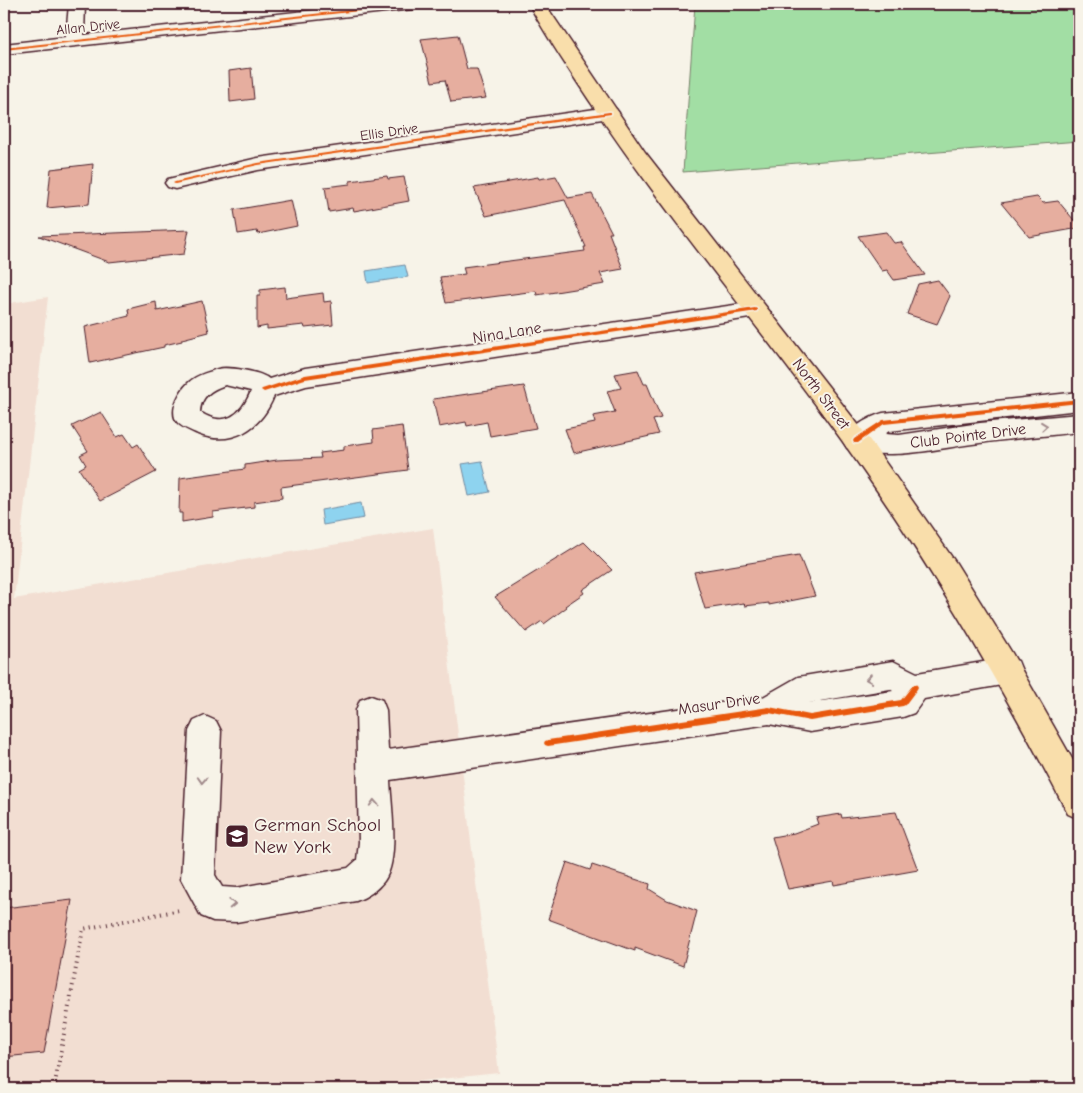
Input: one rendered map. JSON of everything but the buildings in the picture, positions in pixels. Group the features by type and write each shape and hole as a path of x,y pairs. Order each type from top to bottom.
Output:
{"main road":[{"name":"North Street","path":"537,4 652,177 856,441 922,536 1007,671 1079,803"}],"street":[{"path":"74,41 78,4"},
{"name":"Allan Drive","path":"4,49 413,4"},
{"name":"Ellis Drive","path":"175,183 258,164 609,113"},
{"name":"Nina Lane","path":"264,390 305,377 756,310"},
{"path":"856,441 883,422 1079,401"},
{"name":"Club Pointe Drive","path":"856,441 899,445 980,433 1079,423"},
{"name":"Masur Drive","path":"373,767 769,710 810,718 903,703 915,687 1007,671"},
{"path":"205,731 198,879 213,904 236,905 356,884 373,868 376,842 371,710"}],"path":[{"path":"54,1089 83,929 213,904"}],"shaded area":[{"name":"German School New York","path":"48,297 14,599 433,528 499,1073 345,1089 4,1089 4,304"}],"green space":[{"path":"695,4 1079,4 1079,141 683,172"}],"water":[{"path":"405,265 408,277 368,283 366,271"},
{"path":"482,461 490,492 469,496 462,464"},
{"path":"361,503 364,518 323,525 321,510"}],"cycle path":[{"path":"4,49 413,4"},
{"path":"175,183 258,164 609,113"},
{"path":"264,390 305,377 755,310"},
{"path":"856,441 883,422 1079,401"},
{"path":"548,743 769,710 810,718 903,703 915,687"}],"place":[{"name":"German School New York","path":"237,836"}]}
